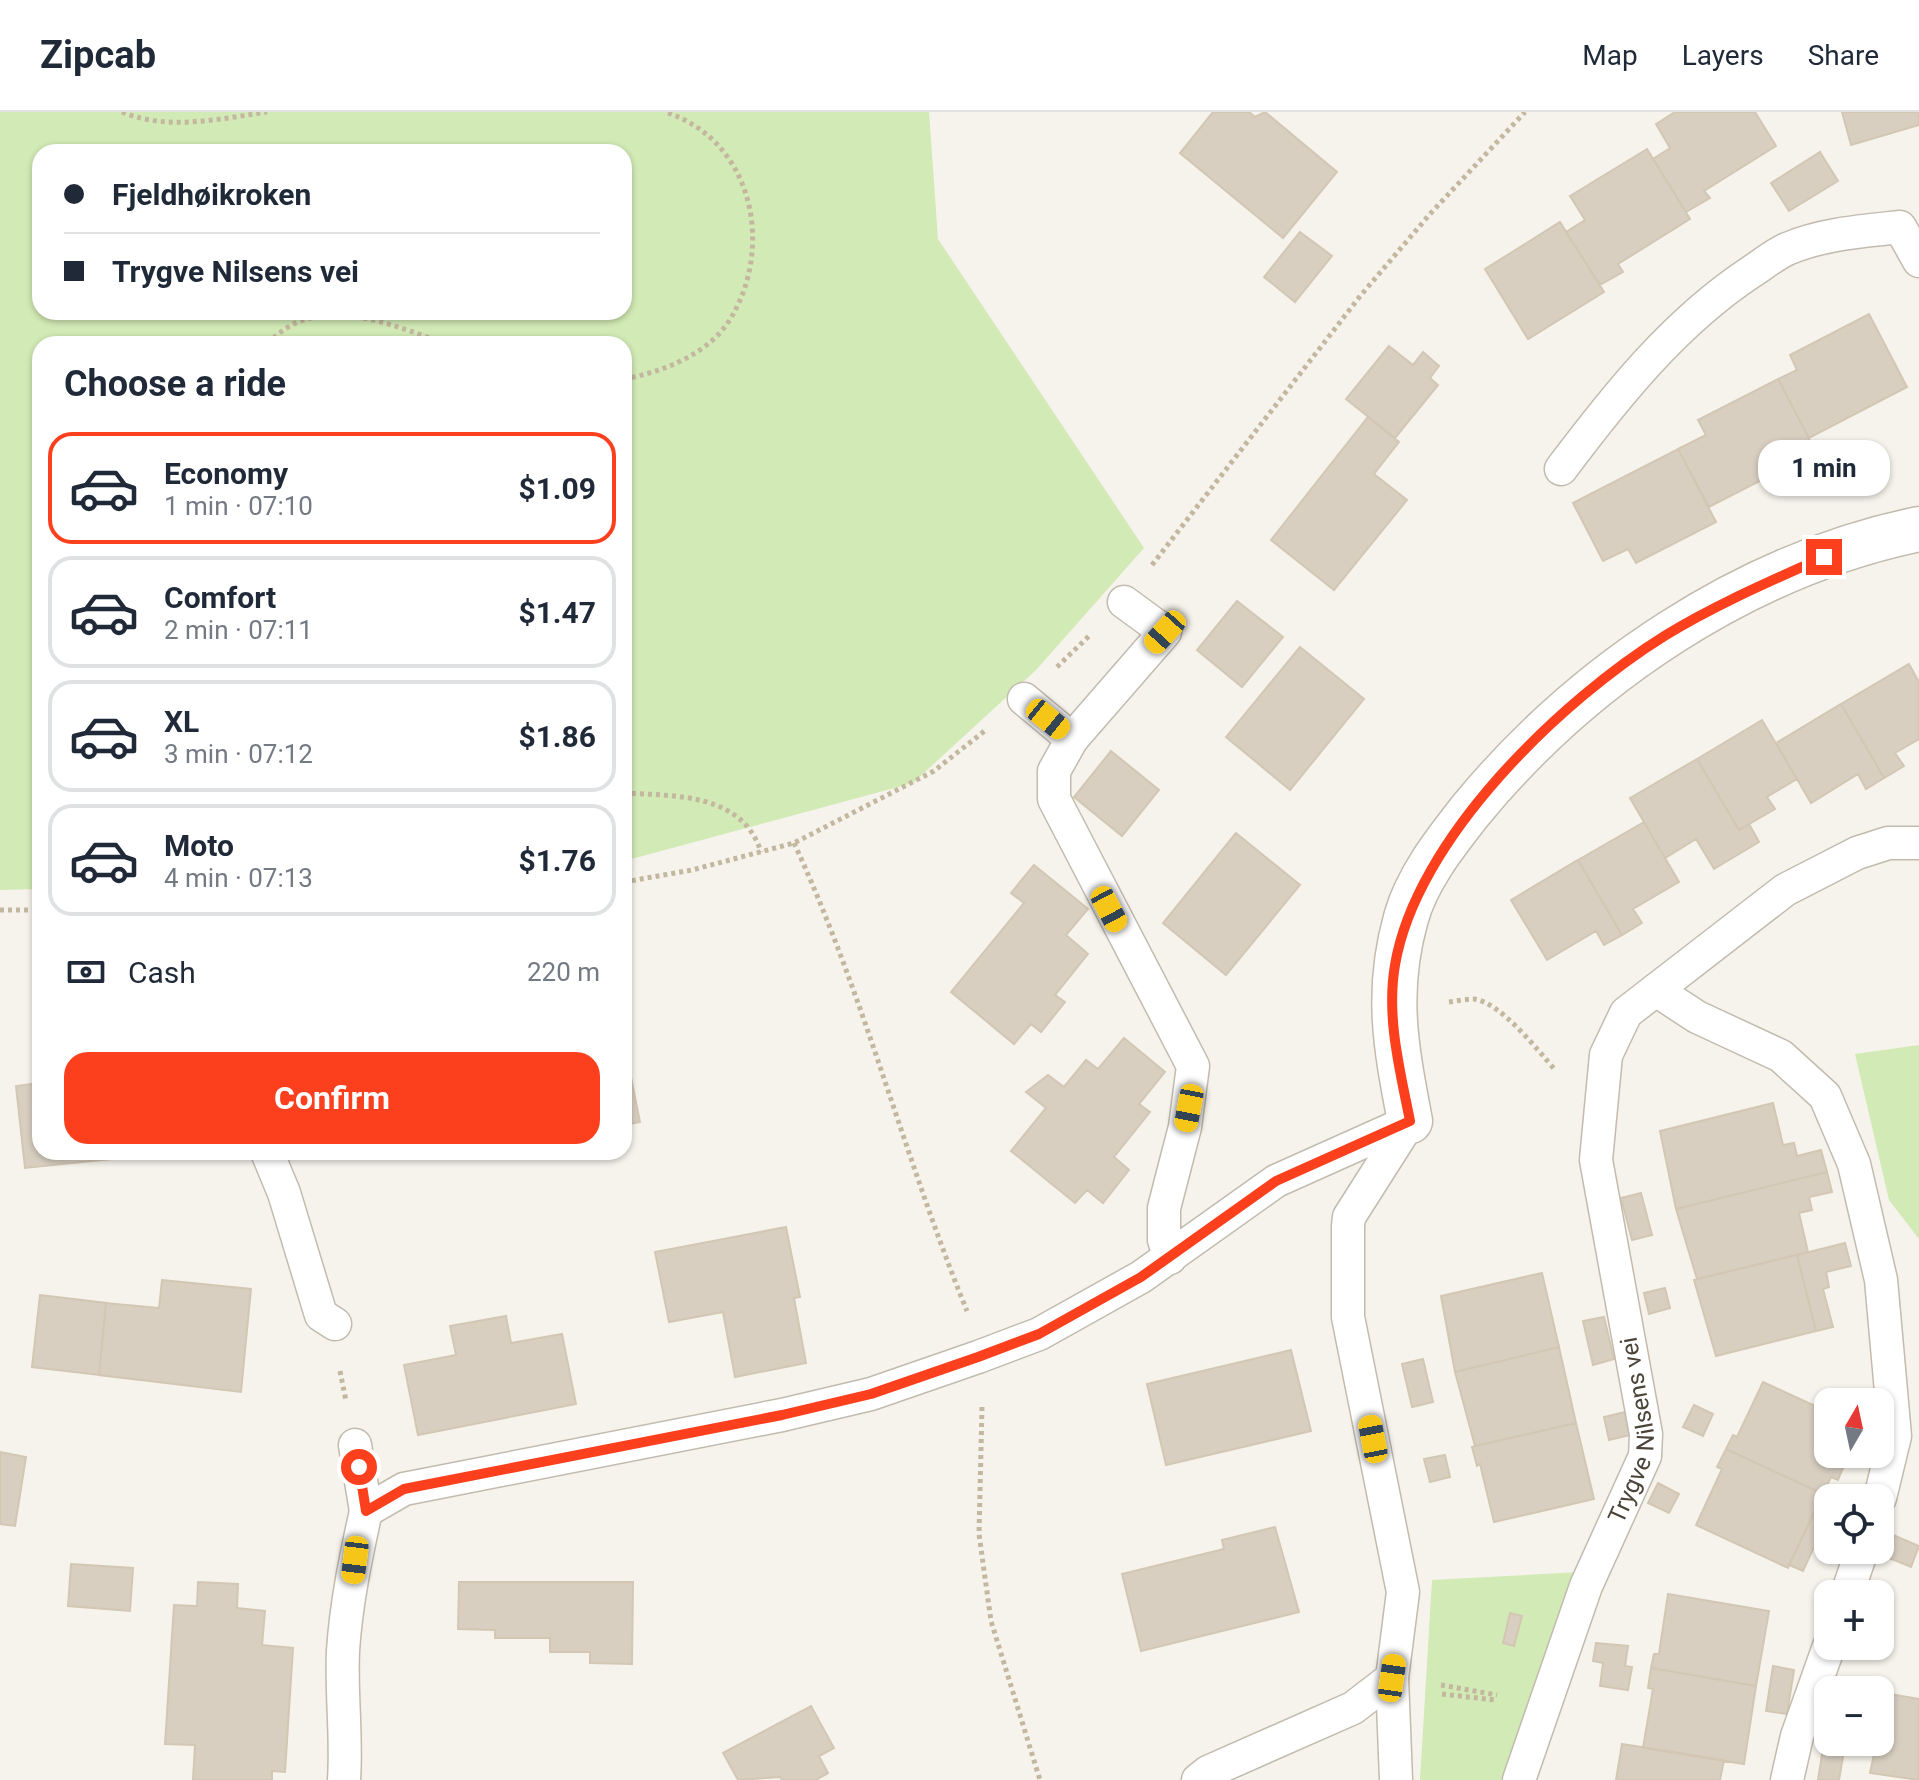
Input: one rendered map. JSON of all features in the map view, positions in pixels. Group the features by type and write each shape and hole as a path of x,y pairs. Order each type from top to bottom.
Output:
{"street":[{"path":"1410,1121 1392,1010 1395,966 1406,915 1443,845 1499,777 1590,690 1665,636 1745,592 1824,557 1919,529"}],"lane":[{"path":"1561,469 1611,403 1673,336 1725,290 1786,250 1838,234 1910,224 1919,261"},
{"path":"1124,602 1165,632 1072,739 1054,771 1054,799 1140,967 1178,1030 1193,1066 1185,1127 1164,1208 1164,1240 1170,1258"},
{"path":"1024,699 1072,739"},
{"name":"Trygve Nilsens vei","path":"1519,1780 1586,1586 1645,1456 1646,1434 1596,1160 1606,1055 1626,1013 1785,890 1857,853 1888,843 1919,843"},
{"path":"1656,990 1697,1017 1781,1056 1825,1096 1854,1164 1881,1280 1895,1436 1883,1484"},
{"path":"366,1511 404,1489 782,1415 871,1394 978,1357 1039,1334 1170,1258 1276,1181 1410,1121"},
{"path":"1396,1780 1392,1682 1403,1592 1348,1317 1348,1226 1349,1217 1410,1121"},
{"path":"270,1160 284,1193 321,1315 335,1324"},
{"path":"344,1780 347,1738 343,1652 355,1560 366,1511 355,1445"},
{"path":"1787,1780 1797,1736 1824,1660"},
{"path":"1198,1780 1208,1772 1353,1708 1392,1682"}],"path":[{"path":"122,112 139,119 179,123 267,112"},
{"path":"632,377 654,373 706,344 728,322 748,277 754,253 754,221 736,169 707,137 665,112"},
{"path":"1430,214 1525,112"},
{"path":"277,336 291,324 308,320"},
{"path":"366,320 419,336"},
{"path":"632,793 679,796 732,810 755,834 761,852"},
{"path":"632,880 794,843 823,907 938,1239 970,1318 978,1357 983,1450 979,1534 991,1621 1040,1780"},
{"path":"0,910 32,910"},
{"path":"1392,1010 1477,999 1515,1026 1599,1122"},
{"path":"335,1324 338,1363 355,1445"},
{"path":"1392,1682 1428,1683 1494,1692 1508,1701 1543,1707"},
{"path":"1439,1694 1492,1700"}],"green space":[{"path":"0,112 929,112 938,239 1144,548 1036,670 913,783 632,859 632,336 32,336 32,889 0,890"},
{"path":"1919,1045 1919,1239 1889,1200 1855,1054"},
{"path":"1581,1572 1509,1780 1420,1780 1432,1580"}],"building":[{"path":"1213,112 1249,112 1255,117 1265,112 1337,172 1283,238 1180,153"},
{"path":"1675,112 1755,112 1776,146 1704,191 1710,198 1686,212 1653,159 1670,148 1656,124"},
{"path":"1842,112 1919,112 1919,125 1851,145"},
{"path":"1647,149 1690,219 1618,264 1623,272 1600,285 1566,232 1585,220 1570,196"},
{"path":"1820,152 1838,181 1789,211 1771,183"},
{"path":"1560,222 1604,292 1528,339 1485,269"},
{"path":"1300,232 1332,256 1295,302 1264,277"},
{"path":"1869,314 1907,387 1809,438 1778,379 1797,370 1790,355"},
{"path":"1389,346 1413,365 1423,352 1439,366 1430,378 1438,385 1395,438 1346,399"},
{"path":"1778,379 1816,452 1709,507 1678,449 1706,435 1698,420"},
{"path":"1368,417 1399,442 1374,474 1407,500 1334,590 1271,540"},
{"path":"1678,449 1716,522 1636,563 1628,549 1603,561 1573,503"},
{"path":"1237,601 1283,637 1242,687 1197,650"},
{"path":"1300,647 1364,699 1290,790 1226,737"},
{"path":"1909,664 1919,682 1919,739 1895,753 1904,766 1884,778 1841,704"},
{"path":"1841,704 1884,778 1866,789 1858,774 1811,803 1776,743"},
{"path":"1762,720 1797,779 1767,797 1775,809 1739,830 1697,759"},
{"path":"1111,751 1159,790 1122,836 1074,797"},
{"path":"1697,759 1739,830 1749,824 1759,842 1714,869 1696,839 1665,858 1630,798"},
{"path":"1644,822 1679,882 1633,909 1642,923 1622,935 1578,860"},
{"path":"1236,833 1300,885 1226,975 1163,923"},
{"path":"1578,860 1622,935 1604,945 1596,931 1547,960 1511,900"},
{"path":"1034,865 1088,909 1066,935 1088,954 1055,995 1065,1002 1041,1032 1031,1024 1014,1044 951,992 1024,903 1011,893"},
{"path":"1124,1038 1165,1072 1139,1104 1150,1112 1114,1157 1129,1170 1103,1203 1087,1190 1075,1203 1011,1151 1046,1108 1026,1092 1048,1075 1064,1087 1086,1060 1098,1069"},
{"path":"632,1082 640,1122 632,1124"},
{"path":"32,1084 32,1160 102,1160 25,1168 16,1086"},
{"path":"1773,1103 1783,1145 1794,1143 1797,1156 1821,1150 1827,1172 1676,1209 1660,1131"},
{"path":"1827,1172 1832,1192 1809,1197 1812,1210 1799,1213 1808,1252 1697,1279 1676,1209"},
{"path":"1641,1193 1652,1235 1632,1240 1621,1198"},
{"path":"786,1227 800,1297 794,1298 806,1363 735,1377 723,1312 669,1322 655,1252"},
{"path":"1845,1243 1851,1266 1826,1272 1829,1287 1823,1289 1833,1327 1816,1331 1797,1255"},
{"path":"1797,1255 1816,1331 1716,1356 1694,1280"},
{"path":"1542,1273 1559,1347 1455,1372 1441,1296"},
{"path":"162,1280 251,1289 241,1392 99,1375 106,1303 159,1308"},
{"path":"1665,1288 1670,1308 1649,1314 1644,1293"},
{"path":"40,1295 106,1303 99,1375 32,1367"},
{"path":"506,1316 511,1343 562,1334 576,1404 418,1435 404,1365 456,1355 450,1326"},
{"path":"1604,1317 1614,1359 1593,1365 1583,1321"},
{"path":"1559,1347 1576,1423 1475,1446 1455,1372"},
{"path":"1291,1350 1311,1431 1166,1465 1147,1384"},
{"path":"1423,1359 1433,1402 1412,1407 1402,1364"},
{"path":"1763,1382 1814,1406 1814,1468 1843,1468 1838,1480 1831,1477 1828,1484 1814,1484 1814,1490 1726,1449 1733,1435 1737,1437"},
{"path":"1694,1405 1713,1414 1703,1436 1683,1427"},
{"path":"1625,1412 1630,1435 1609,1440 1604,1417"},
{"path":"1576,1423 1594,1499 1494,1522 1480,1464 1477,1466 1472,1447"},
{"path":"1726,1449 1814,1490 1814,1513 1788,1568 1696,1525 1722,1469 1717,1467"},
{"path":"0,1452 26,1457 15,1526 0,1524"},
{"path":"1445,1455 1450,1477 1430,1482 1424,1459"},
{"path":"1658,1483 1679,1494 1669,1513 1648,1503"},
{"path":"1814,1512 1814,1547 1803,1571 1789,1565"},
{"path":"1275,1527 1299,1612 1141,1651 1122,1574 1224,1549 1222,1540"},
{"path":"1894,1535 1919,1546 1911,1567 1894,1560"},
{"path":"71,1564 133,1568 130,1611 68,1606"},
{"path":"198,1582 238,1584 237,1608 265,1611 262,1645 293,1648 285,1772 272,1771 272,1780 193,1780 195,1745 165,1744 174,1605 197,1606"},
{"path":"459,1582 633,1582 632,1664 590,1663 590,1652 550,1652 550,1638 495,1638 495,1630 458,1629"},
{"path":"1668,1594 1769,1611 1756,1686 1651,1668 1654,1654 1659,1654"},
{"path":"1510,1613 1522,1616 1514,1646 1503,1643"},
{"path":"1596,1643 1628,1646 1625,1666 1632,1667 1628,1690 1600,1686 1603,1663 1593,1661"},
{"path":"1773,1666 1794,1670 1787,1714 1766,1711"},
{"path":"1651,1668 1756,1686 1744,1764 1643,1748 1653,1689 1648,1688"},
{"path":"1894,1695 1919,1699 1919,1780 1870,1773 1874,1756 1894,1756"},
{"path":"811,1706 834,1748 819,1756 828,1773 816,1780 782,1780 780,1777 738,1780 723,1753"},
{"path":"1622,1744 1724,1760 1720,1780 1616,1780"},
{"path":"1822,1756 1843,1756 1839,1780 1818,1780"}],"route":[{"path":"359,1467 366,1511 404,1489 782,1415 871,1394 1039,1334 1141,1277 1276,1181 1308,1164 1410,1121 1395,1046 1392,1010 1395,966 1406,915 1443,845 1499,777 1590,690 1665,636 1745,592 1824,557"}]}
